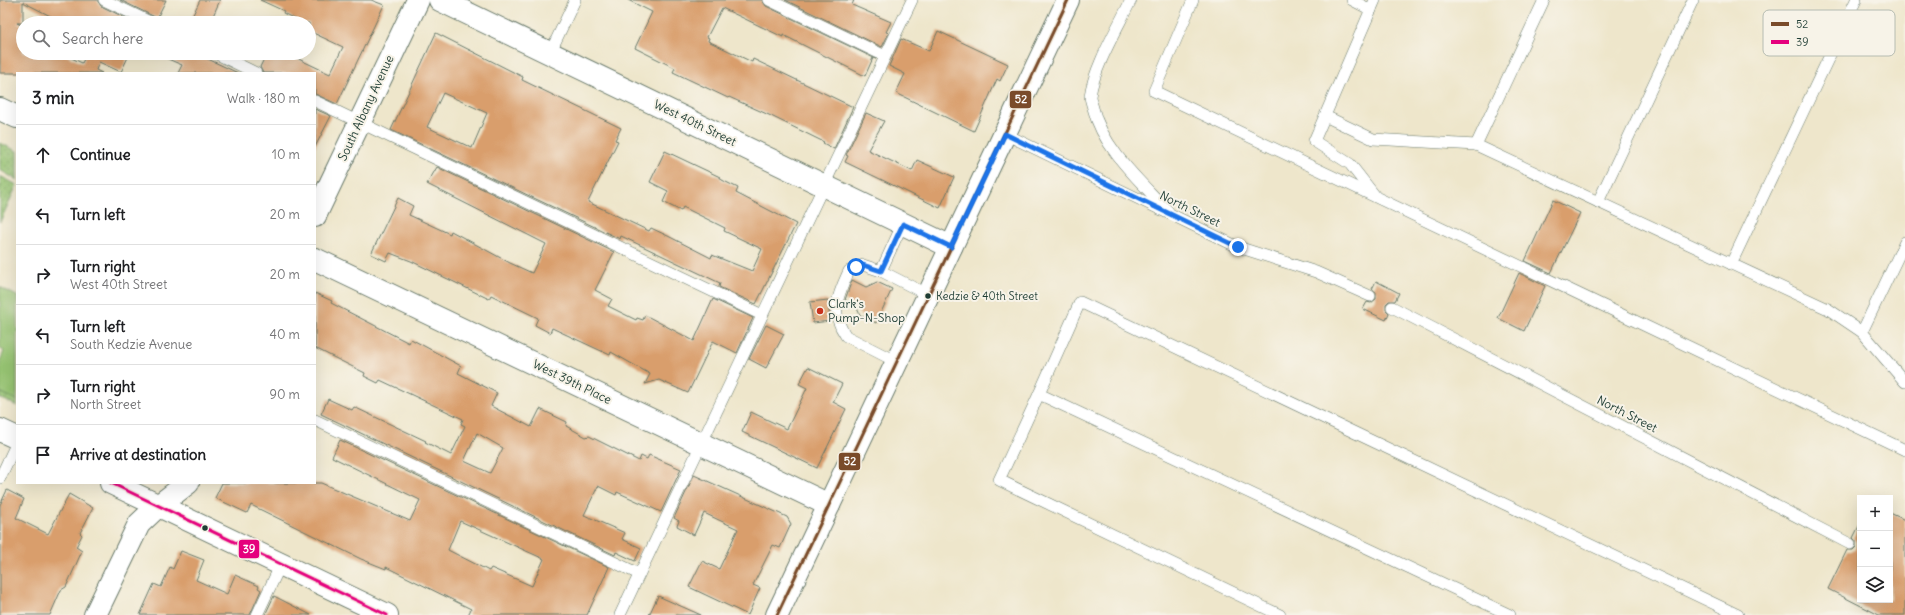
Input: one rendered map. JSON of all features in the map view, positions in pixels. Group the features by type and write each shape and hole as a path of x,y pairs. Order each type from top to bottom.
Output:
{"street":[{"name":"South Albany Avenue","path":"316,214 418,0"},
{"name":"West 40th Street","path":"440,0 951,247"},
{"path":"777,615 1068,0"},
{"path":"0,109 16,117"},
{"name":"West 39th Place","path":"316,259 829,505"},
{"path":"0,430 16,438"},
{"path":"113,484 387,615"},
{"path":"95,615 139,524 158,506 187,484"}],"lane":[{"path":"104,0 137,16"},
{"path":"550,53 575,0"},
{"path":"769,0 885,56"},
{"path":"620,615 912,0"},
{"path":"1131,0 1097,71 1090,97 1095,117 1106,139 1134,175 1173,216"},
{"path":"1194,0 1154,91 1905,450"},
{"path":"1352,0 1373,5 1314,141 1350,164 1377,198"},
{"path":"1476,145 1544,0"},
{"path":"1598,202 1693,0"},
{"path":"1851,10 1856,0"},
{"path":"1731,264 1829,56"},
{"path":"229,60 254,72"},
{"path":"316,101 762,315"},
{"path":"1325,116 1373,139 1476,145 1828,309 1862,332 1905,382"},
{"name":"North Street","path":"1005,134 1238,247 1316,272 1370,296"},
{"path":"881,271 903,224"},
{"path":"1862,332 1905,242"},
{"path":"896,362 846,336 842,330 837,310 837,296 849,271 863,265 881,271 928,295"},
{"path":"1280,615 999,480 1080,302 1738,615"},
{"name":"North Street","path":"1392,307 1850,544"},
{"path":"1039,394 1510,615"},
{"path":"316,420 639,574"},
{"path":"0,478 16,444"},
{"path":"257,615 281,564"}],"green space":[{"path":"0,143 16,151 16,179 0,170"},
{"path":"0,176 16,184 16,187 0,222"},
{"path":"0,287 16,295 16,400 0,392 0,361 4,351 0,349"},
{"path":"0,392 16,400 16,406 0,398"}],"building":[{"path":"0,0 97,0 101,6 122,16 50,16 23,2 23,16 16,16 16,60 76,60 82,63 84,60 127,60 121,72 99,62 96,70 100,72 0,73"},
{"path":"120,0 166,0 158,16 153,16"},
{"path":"200,0 220,0 213,16 192,16"},
{"path":"260,0 371,0 384,5 337,104 316,94 316,72 262,72 260,67 264,60 301,60 330,74 343,47 316,34 316,16 289,16 283,13 284,11"},
{"path":"628,0 762,0 766,6 876,59 873,58 865,76 783,35 783,37 722,8 707,37 709,38 708,41 752,62 753,59 853,107 834,149 823,143 824,142 769,115 729,97 728,98 673,72 675,68 635,48 652,12"},
{"path":"785,0 854,0 852,5 891,22 886,32 889,33 882,47"},
{"path":"938,31 1008,64 1000,81 997,79 974,131 896,93 905,74 889,66 901,39 929,51"},
{"path":"436,33 523,77 522,80 621,128 615,140 618,141 588,202 649,231 651,228 711,258 712,255 752,271 762,249 724,231 725,228 683,207 681,211 663,202 668,191 650,182 665,151 720,177 722,180 738,188 736,193 796,224 756,304 719,287 720,283 621,236 620,239 391,130","holes":["443,93 487,113 472,148 427,127"]},
{"path":"170,60 210,60 236,72 178,72 182,65"},
{"path":"316,109 331,116 316,145"},
{"path":"866,113 884,121 868,150 912,171 917,160 954,177 940,208 845,162 848,156 846,155"},
{"path":"437,167 614,252 595,290 612,299 608,306 636,320 637,318 643,320 645,315 694,341 713,299 753,318 737,353 713,341 688,393 659,380 645,384 650,374 611,352 610,355 552,328 550,333 535,325 538,318 491,295 489,299 411,261 390,253 386,261 371,254 398,198 413,206 409,215 450,234 451,231 510,263 532,273 546,244 427,184"},
{"path":"1553,200 1580,213 1551,273 1525,261"},
{"path":"1519,273 1545,286 1524,331 1498,318"},
{"path":"852,280 866,287 877,282 892,289 876,323 860,315 856,306 845,300"},
{"path":"1376,281 1399,293 1395,301 1389,301 1386,304 1386,310 1389,313 1386,320 1363,309 1367,302 1371,303 1376,299 1376,292 1372,289"},
{"path":"316,293 332,301 331,303 409,343 411,339 461,366 458,373 497,393 491,406 531,427 540,409 567,422 566,426 586,437 589,436 639,461 641,456 647,459 649,455 681,469 661,512 617,492 616,495 598,486 584,515 625,533 622,539 641,548 635,561 616,552 615,555 321,414 328,399 352,410 354,407 426,441 425,442 451,455 465,426 461,424 463,419 380,380 378,383 364,376 365,373 316,348","holes":["477,433 503,448 490,473 464,461"]},
{"name":"Clark's Pump-N-Shop","path":"828,300 830,321 813,323 810,302"},
{"path":"766,325 784,334 766,368 749,359"},
{"path":"808,367 842,384 833,402 846,409 817,468 742,432 751,412 787,429 807,388 799,384"},
{"path":"340,440 609,567 587,615 468,615 471,609 386,567 386,569 361,559 251,505 247,513 215,498 222,484 321,483 410,521 420,500 332,457","holes":["460,521 544,559 532,586 491,568 489,571 448,550"]},
{"path":"694,475 787,517 791,524 780,548 773,545 753,585 760,588 748,615 689,587 702,561 719,569 738,529 704,513 694,535 677,526 679,521 674,518"},
{"path":"7,490 24,499 16,518 48,534 69,494 93,508 80,533 82,535 76,547 82,551 66,587 61,590 50,615 0,615 0,505"},
{"path":"1893,514 1905,520 1905,615 1879,615 1828,589 1847,550 1853,550 1856,547 1856,541 1853,538 1857,530 1857,603 1893,603"},
{"path":"181,551 204,560 196,580 227,594 235,575 259,586 258,588 261,590 250,615 140,615 154,584 161,587 170,567 173,569"},
{"path":"274,596 311,615 265,615"},
{"path":"658,596 701,615 649,615"}],"transit line":[{"name":"52","path":"777,615 1068,0"},
{"name":"39","path":"113,484 387,615"}],"place":[{"name":"Kedzie & 40th Street","path":"928,296"},
{"name":"Clark's Pump-N-Shop","path":"820,311"}],"route":[{"path":"856,267 863,265 881,271 903,224 951,247 1005,134 1238,247"}]}
